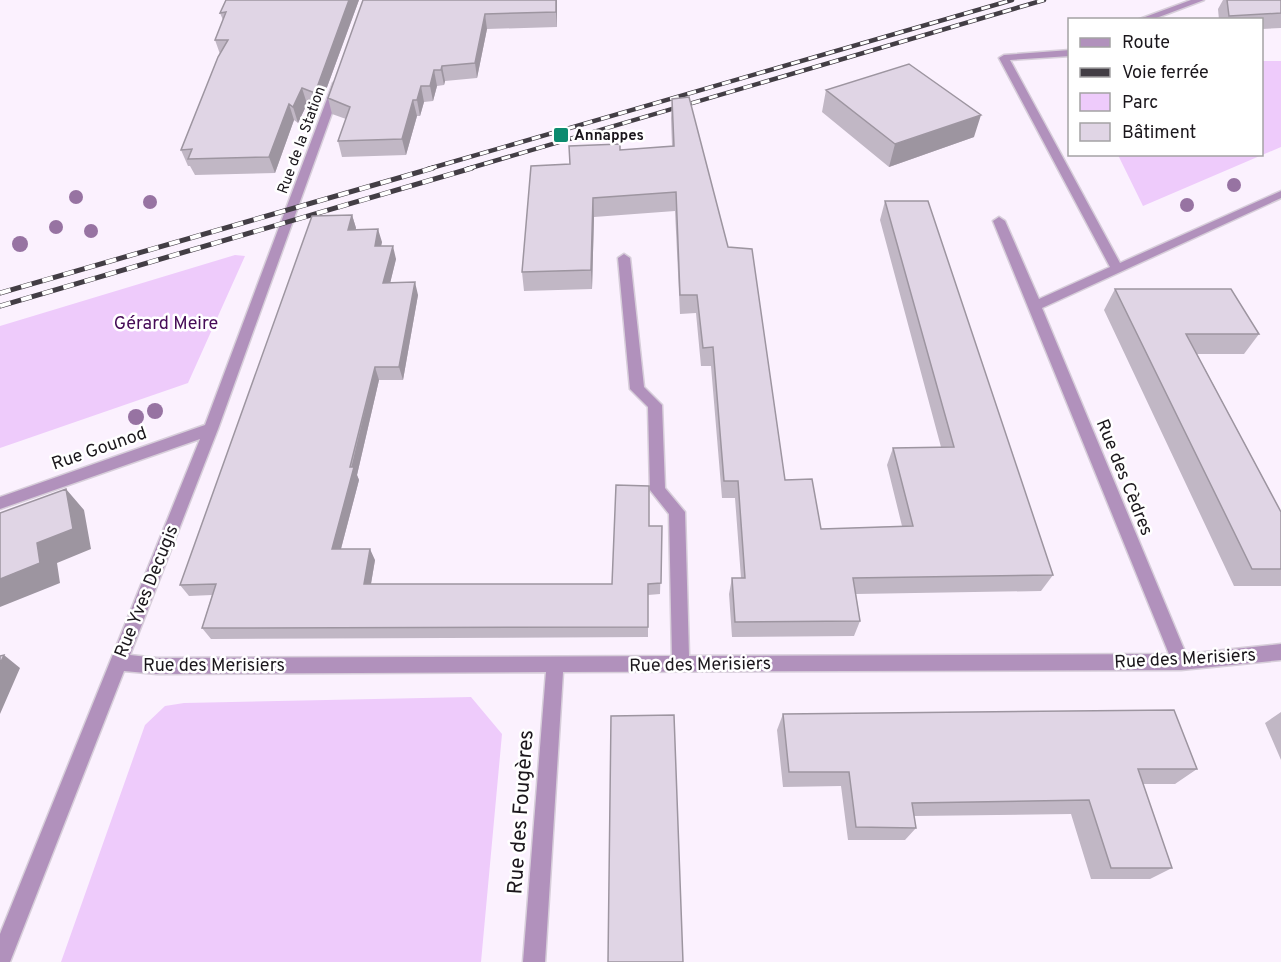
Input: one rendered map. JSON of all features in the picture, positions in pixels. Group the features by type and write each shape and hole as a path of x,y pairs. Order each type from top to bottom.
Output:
{"street":[{"path":"1147,18 1200,0"},
{"path":"1068,53 1004,58 1116,269"},
{"name":"Rue de la Station","path":"289,221 341,72"},
{"path":"1035,306 1281,194"},
{"name":"Rue Yves Decugis","path":"0,960 212,429 289,221"},
{"name":"Rue des Cèdres","path":"999,221 1181,662"},
{"path":"624,258 637,389 655,405 658,490 677,512 681,664"},
{"name":"Rue Gounod","path":"0,503 212,429"},
{"name":"Rue des Merisiers","path":"118,662 157,666 1181,662 1281,652"},
{"name":"Rue des Fougères","path":"534,962 555,665"}],"green space":[{"path":"1263,61 1281,61 1281,147 1263,155"},
{"path":"1118,156 1260,156 1143,206"},
{"name":"Gérard Meire","path":"235,255 245,256 188,383 0,448 0,326"},
{"path":"471,697 502,734 481,962 61,962 145,725 165,706 184,703"}],"building":[{"path":"226,0 349,0 315,93 302,88 293,107 289,104 269,157 188,159 192,149 181,150 218,57 228,40 215,40 226,12 220,13"},
{"path":"363,0 556,0 556,12 485,14 475,63 442,66 441,70 434,70 430,86 421,86 417,100 413,100 402,139 338,141 350,107 328,98"},
{"path":"1227,0 1281,0 1281,13 1229,16"},
{"path":"909,64 981,115 895,144 826,90"},
{"path":"689,97 728,247 752,249 785,480 812,479 821,529 913,526 893,448 954,447 885,201 928,201 1053,575 853,578 860,621 735,622 732,578 745,578 738,481 724,481 713,347 703,348 697,295 680,295 676,192 593,198 591,270 522,272 531,166 570,164 569,146 620,144 620,150 674,146 672,99"},
{"path":"352,215 348,230 378,229 375,246 393,246 383,283 415,282 399,367 375,367 350,467 354,467 332,549 370,549 364,584 612,584 616,485 649,486 649,526 662,526 661,583 648,584 648,627 202,628 216,584 180,585 312,216"},
{"path":"1115,289 1231,289 1259,334 1186,334 1281,512 1281,569 1252,569"},
{"path":"66,489 73,529 37,543 40,563 0,579 0,513"},
{"path":"1174,710 1197,769 1138,769 1172,868 1111,868 1089,800 912,803 916,828 856,827 849,772 789,772 783,714"},
{"path":"674,715 683,962 608,962 611,716"}],"railway":[{"path":"428,169 1012,0"},
{"path":"467,169 1044,0"},
{"path":"0,293 433,168"},
{"path":"0,306 472,168"}],"place":[{"name":"Annappes","path":"561,135"}]}
